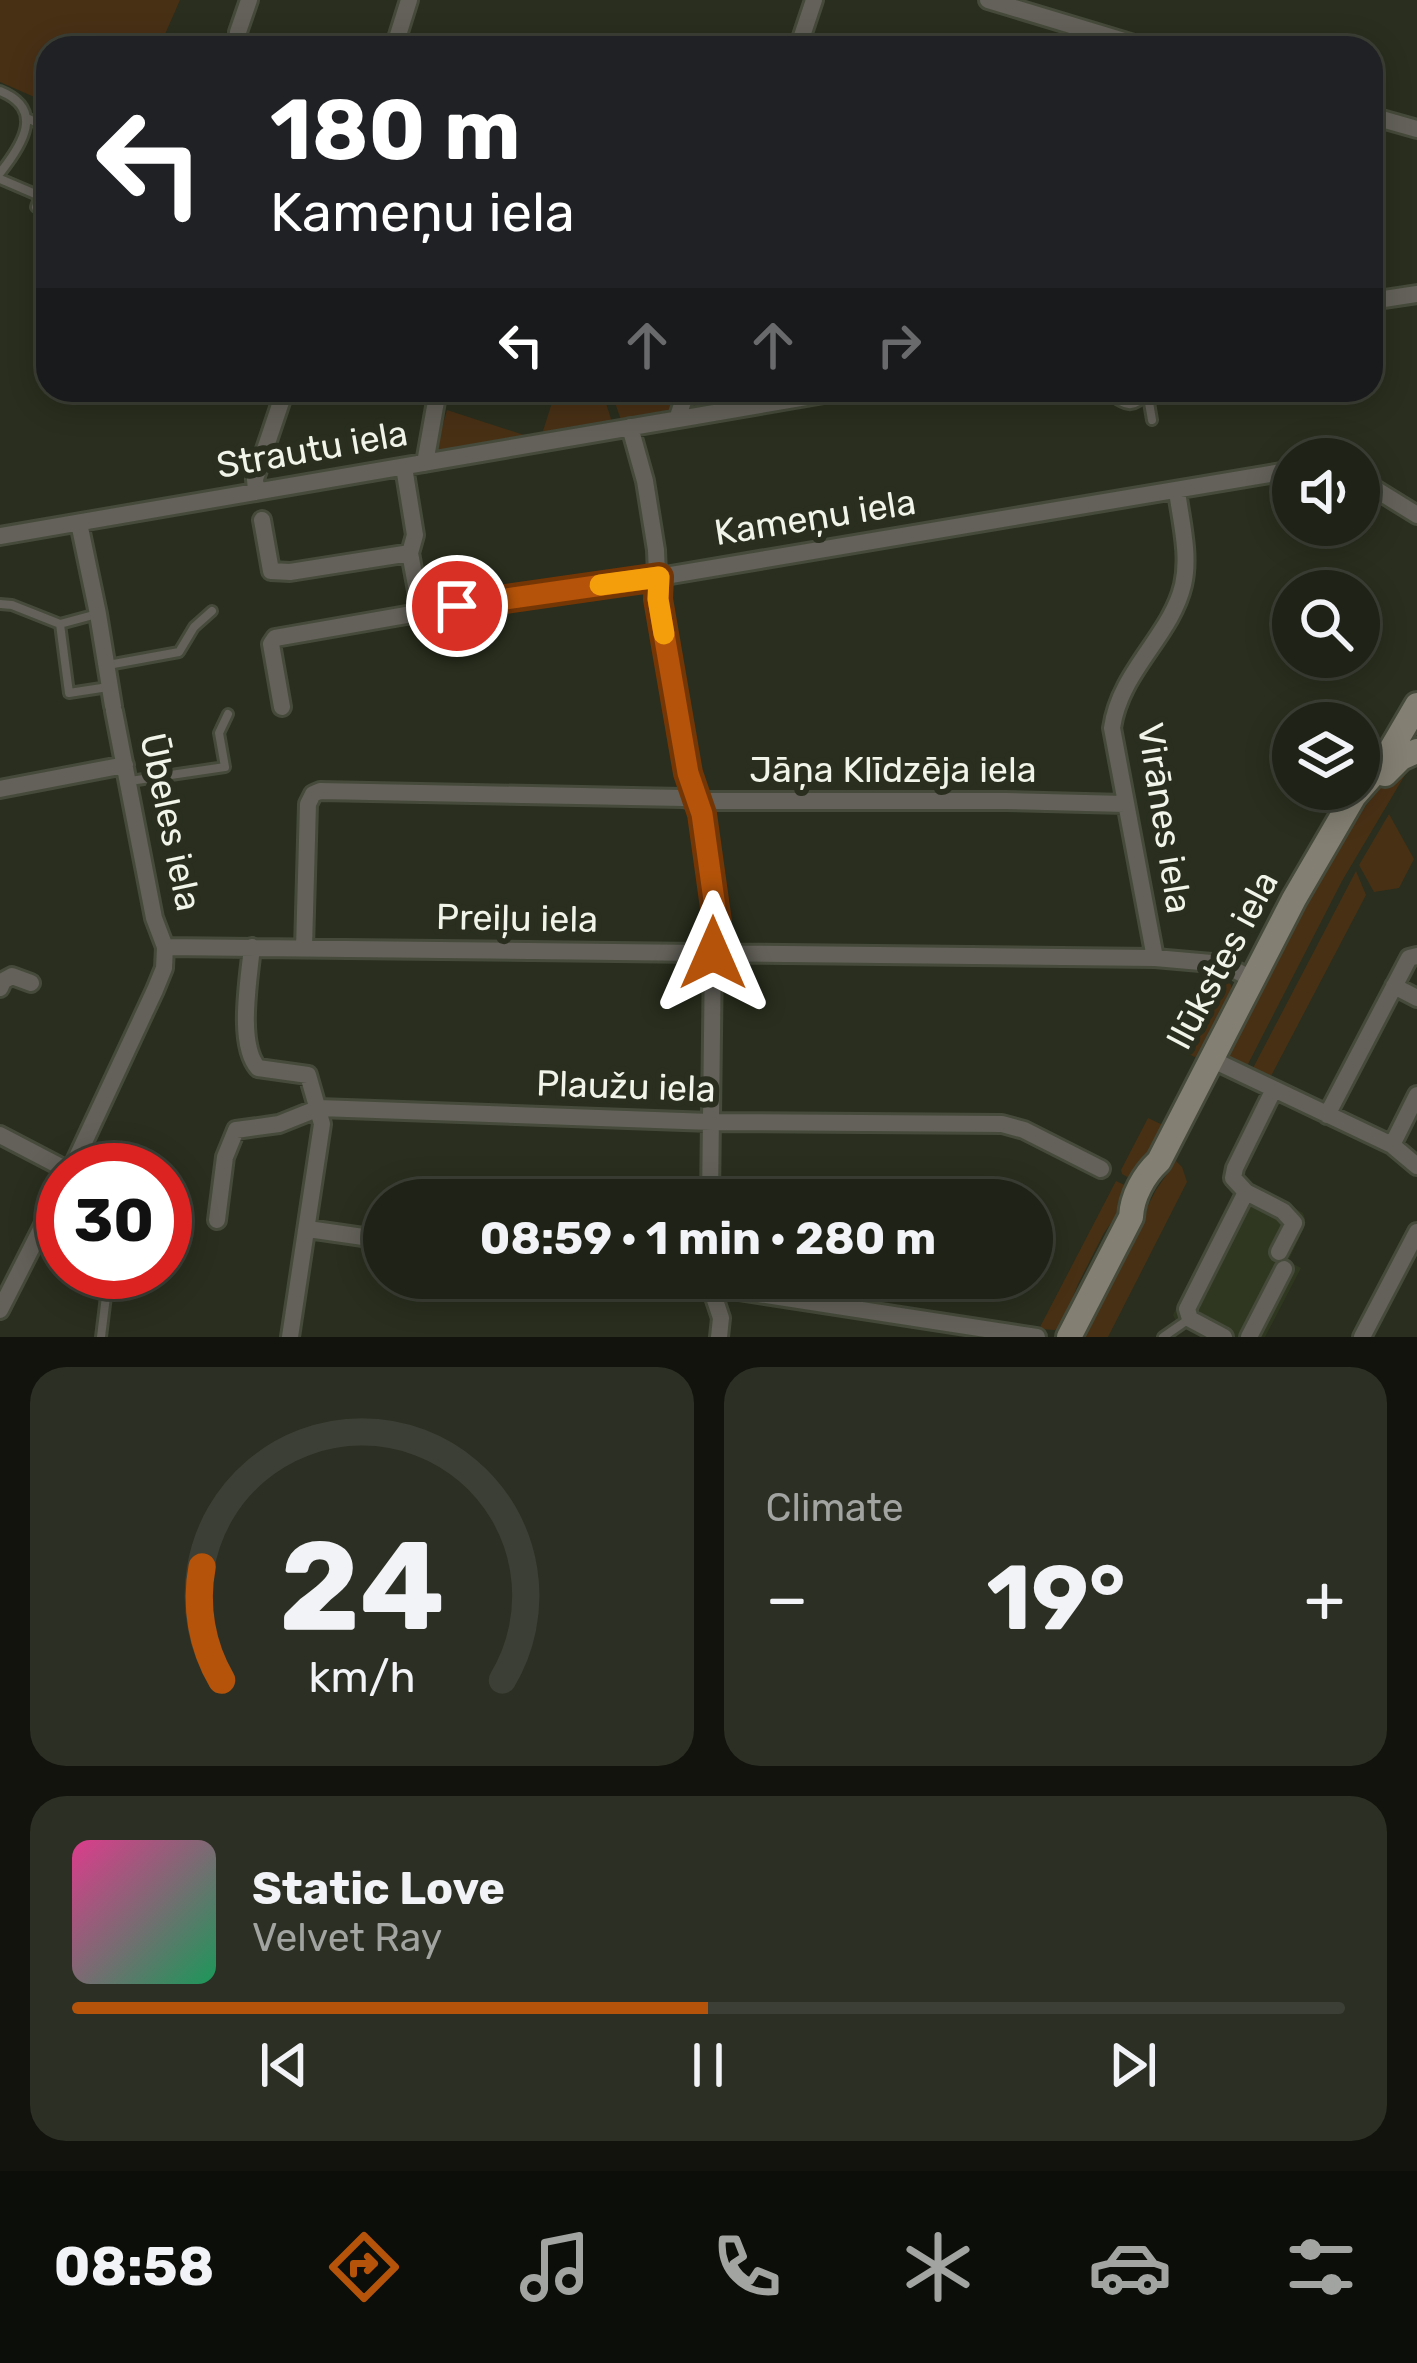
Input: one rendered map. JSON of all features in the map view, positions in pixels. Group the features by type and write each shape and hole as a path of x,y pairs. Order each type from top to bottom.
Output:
{"street":[{"path":"238,32 249,0"},
{"path":"398,36 409,0"},
{"path":"802,36 814,0"},
{"path":"988,0 1107,36"},
{"path":"1383,119 1417,129"},
{"path":"1383,299 1417,294"},
{"path":"256,492 255,479 281,402"},
{"path":"425,463 436,402"},
{"path":"677,419 683,402"},
{"name":"Strautu iela","path":"0,536 777,402"},
{"path":"631,427 645,481 658,599 692,787 699,801 717,922 710,1179"},
{"path":"404,467 415,535 410,553 421,612"},
{"name":"Kameņu iela","path":"282,706 271,644 275,638 1272,474"},
{"name":"Virānes iela","path":"1155,958 1113,736 1115,708 1183,590 1186,561 1177,491"},
{"path":"1380,491 1417,515"},
{"path":"262,520 271,571 410,553"},
{"name":"Ūbeles iela","path":"79,523 154,918 165,947"},
{"name":"Ilūkstes iela","path":"1380,738 1402,699 1417,688"},
{"name":"Ilūkstes iela","path":"1380,766 1417,705"},
{"path":"1380,779 1401,758 1417,751"},
{"path":"0,789 127,773"},
{"name":"Jāņa Klīdzēja iela","path":"304,948 308,804 320,791 699,801 1125,804"},
{"name":"Ilūkstes iela","path":"1069,1337 1131,1217 1141,1210 1158,1176 1159,1161 1341,810"},
{"path":"82,1143 155,990 164,968 165,947"},
{"name":"Preiļu iela","path":"165,947 1155,958 1222,964 1252,979"},
{"path":"252,947 251,1058 258,1068 308,1075 322,1124 290,1337"},
{"path":"1327,1115 1409,958 1417,956"},
{"path":"0,988 12,976 31,983"},
{"path":"1394,986 1417,998"},
{"path":"1211,1059 1392,1145 1417,1166"},
{"path":"1249,1337 1294,1223 1283,1210 1246,1192 1233,1178 1274,1089"},
{"path":"1392,1145 1417,1095"},
{"name":"Plaužu iela","path":"218,1220 225,1157 236,1130 279,1124 320,1108 711,1122 1002,1124 1024,1130 1101,1169"},
{"path":"0,1135 36,1153"},
{"path":"1224,1337 1190,1318 1187,1309 1246,1192"},
{"path":"308,1229 363,1237"},
{"path":"1362,1337 1417,1232"},
{"path":"0,1310 36,1239"},
{"path":"715,1299 721,1318 718,1337"},
{"path":"810,1299 1037,1337"}],"lane":[{"path":"0,91 24,105 27,118 24,135 0,176 36,194"},
{"path":"27,118 36,122"},
{"path":"1149,402 1152,420"},
{"path":"0,604 60,624 98,614"},
{"path":"106,666 179,652 194,627 212,611"},
{"path":"60,624 69,693 110,687"},
{"path":"127,773 225,767 219,733 228,714"},
{"path":"101,1337 106,1299"},
{"path":"1163,1337 1190,1318"}],"shaded area":[{"path":"0,0 180,0 164,36 36,36 36,98 0,82"},
{"path":"552,402 606,402 612,422 542,434"},
{"path":"615,402 672,402 669,411 621,420"},
{"path":"447,410 533,438 438,452"},
{"path":"1415,758 1342,881 1246,1068 1228,1054 1232,1040 1304,903 1363,810 1380,810 1380,788 1397,766"},
{"path":"1389,814 1414,859 1399,888 1374,892 1359,865"},
{"path":"1356,871 1366,895 1271,1076 1253,1068"},
{"path":"1222,975 1231,985 1231,998 1199,1059 1182,1051"},
{"path":"1148,1118 1165,1126 1134,1181 1121,1170"},
{"path":"1176,1161 1187,1182 1108,1337 1086,1337 1086,1325"},
{"path":"1242,1179 1303,1213 1303,1230 1288,1261 1301,1268 1265,1337 1206,1337 1173,1315"},
{"path":"1116,1181 1131,1188 1129,1197 1104,1233 1062,1325 1055,1330 1039,1329"}],"slow traffic":[{"path":"600,585 659,577 664,634"}],"route":[{"path":"457,606 659,577 658,599 688,773 702,814 717,922 713,953"}]}
